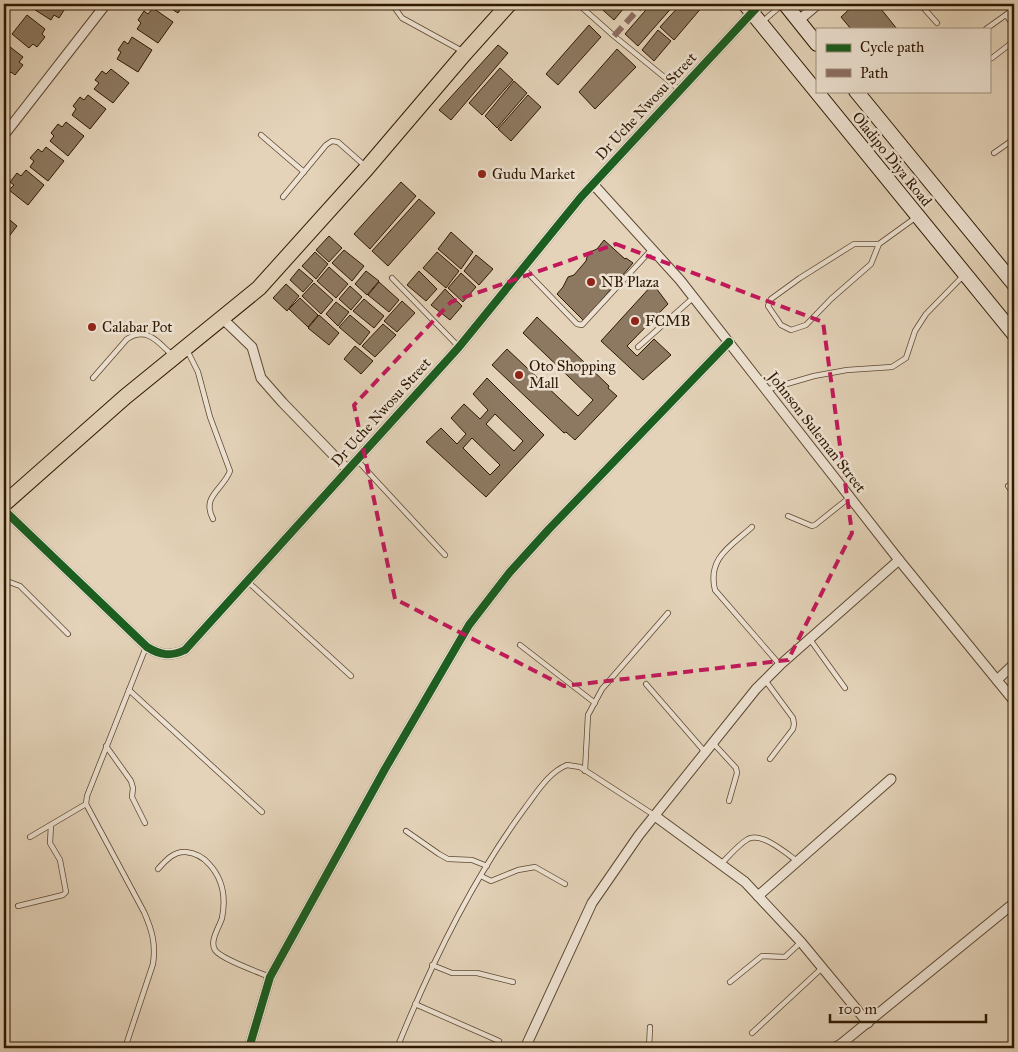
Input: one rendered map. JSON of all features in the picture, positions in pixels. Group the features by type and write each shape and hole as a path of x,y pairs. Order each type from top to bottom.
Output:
{"main road":[{"path":"4,504 125,397 259,288 367,168 509,4"},
{"path":"784,4 816,43"},
{"name":"Oladipo Diya Road","path":"754,10 816,88"},
{"name":"Oladipo Diya Road","path":"819,92 1014,334"},
{"name":"Oladipo Diya Road","path":"857,92 1014,284"}],"street":[{"path":"4,135 106,4"},
{"path":"798,21 818,4"},
{"name":"Dr Uche Nwosu Street","path":"4,510 147,647 164,655 184,650 459,347 593,184 754,10"},
{"name":"Johnson Suleman Street","path":"593,184 694,297 899,560 1014,701"},
{"path":"222,319 252,347 262,378 283,403 347,469"},
{"path":"249,1048 270,977 385,769 469,625 510,572 549,529 729,342"},
{"path":"526,1048 592,903 639,835 765,680 809,638 899,560"},
{"path":"997,680 1014,664"},
{"path":"758,896 892,779"},
{"path":"655,816 745,882 801,942 868,1023"},
{"path":"834,1048 868,1023 1014,903"}],"lane":[{"path":"392,4 402,18 465,53"},
{"path":"578,4 680,90"},
{"path":"754,10 784,4"},
{"path":"920,4 937,23"},
{"path":"987,28 1014,9"},
{"path":"1006,15 1014,26"},
{"path":"992,58 1014,41"},
{"path":"261,134 304,172"},
{"path":"994,153 1014,139"},
{"path":"283,197 326,145 332,141 338,142 367,168"},
{"path":"879,244 854,244 771,299 768,306 781,325 791,330 800,329 806,325 831,299 870,264 879,244 918,216"},
{"path":"523,268 577,324 582,325 652,248"},
{"path":"766,390 814,376 847,370 892,367 906,358 915,331 926,314 965,274"},
{"path":"392,278 459,347"},
{"path":"638,348 694,297"},
{"path":"93,378 127,339 140,333 153,337 180,353 198,372 210,417 230,471 210,502 208,510 213,519"},
{"path":"356,459 445,554"},
{"path":"1008,486 1014,494"},
{"path":"788,516 812,526 850,498"},
{"path":"752,527 721,555 714,566 712,580 716,590 780,665"},
{"path":"4,580 20,586 68,634"},
{"path":"247,581 351,676"},
{"path":"585,771 588,715 594,703 602,689 668,613"},
{"path":"809,638 846,688"},
{"path":"520,645 594,703"},
{"path":"125,1048 153,964 154,939 144,912 86,804 87,796 106,746 147,647"},
{"path":"765,680 793,718 794,724 793,729 770,759"},
{"path":"646,684 705,752"},
{"path":"129,690 262,812"},
{"path":"713,743 736,768 737,773 729,801"},
{"path":"106,746 132,780 132,797 146,823"},
{"path":"397,1048 432,965 454,922 514,823 553,773 567,765 573,765 655,816"},
{"path":"30,837 86,804"},
{"path":"18,906 63,896 66,892 60,860 50,842 51,825"},
{"path":"406,831 443,856 472,860 487,866"},
{"path":"721,864 748,839 757,837 767,840 797,861"},
{"path":"158,869 174,854 183,852 192,852 206,861 216,873 223,892 222,917 213,944 215,950 228,959 270,977"},
{"path":"481,876 491,881 518,870 535,868 565,884"},
{"path":"730,982 762,956 785,956 801,942"},
{"path":"432,965 452,973 477,973 513,982"},
{"path":"752,1033 822,968"},
{"path":"415,1004 499,1041"},
{"path":"649,1048 650,1027"}],"highlighted area":[{"path":"616,244 823,322 852,533 788,660 564,686 395,599 354,405 451,302"}],"building":[{"path":"35,4 63,4 66,7 59,18 54,15 51,20 32,8"},
{"path":"164,4 184,4 178,13"},
{"path":"596,4 619,4 624,8 614,20"},
{"path":"651,4 675,4 638,46 625,34"},
{"path":"681,4 701,4 703,6 674,40 660,27"},
{"path":"855,4 877,4 896,28 850,28 841,17"},
{"path":"153,8 173,22 158,43 137,29 141,23 138,20 144,11 148,14"},
{"path":"27,15 45,29 42,34 45,37 37,47 33,44 29,48 12,34"},
{"path":"589,25 601,37 558,85 546,74"},
{"path":"658,30 671,41 654,61 642,50"},
{"path":"132,37 152,50 138,72 117,59 121,52 118,50 124,41 128,44"},
{"path":"5,43 23,57 19,62 23,65 15,75 11,72 7,76 4,74"},
{"path":"498,45 508,53 451,120 439,110"},
{"path":"617,49 636,67 595,109 579,92"},
{"path":"500,68 513,80 482,115 469,103"},
{"path":"111,69 129,83 113,103 94,89 99,83 95,80 102,71 106,74"},
{"path":"514,81 527,93 497,128 485,116"},
{"path":"88,95 106,109 90,129 72,115 76,109 73,106 80,97 84,100"},
{"path":"528,95 541,107 511,141 498,129"},
{"path":"66,122 84,136 68,156 50,141 54,136 51,133 58,124 62,127"},
{"path":"46,147 64,161 48,181 30,167 34,161 30,158 38,149 42,152"},
{"path":"26,170 44,185 28,205 9,190 14,185 10,182 17,173 21,176"},
{"path":"401,182 416,196 370,249 354,234"},
{"path":"419,199 435,213 388,266 372,251"},
{"path":"4,215 17,226 4,243"},
{"path":"451,232 473,252 461,269 438,249"},
{"path":"329,236 342,248 329,262 316,250"},
{"name":"NB Plaza","path":"604,240 625,259 633,263 584,321 557,294 568,277 574,275 586,261 588,253 597,249"},
{"path":"344,250 364,266 352,281 332,263"},
{"path":"315,252 328,264 316,279 302,266"},
{"path":"437,252 459,271 446,288 423,268"},
{"path":"476,255 493,269 479,285 464,271"},
{"path":"329,267 348,284 336,298 317,281"},
{"path":"299,269 313,281 303,292 290,280"},
{"path":"366,271 379,281 367,295 355,284"},
{"path":"419,271 437,289 426,301 407,285"},
{"path":"461,273 476,287 463,302 448,288"},
{"path":"379,282 399,300 389,312 368,295"},
{"path":"314,283 333,300 321,314 302,296"},
{"path":"286,284 299,296 287,311 273,298"},
{"name":"FCMB","path":"653,284 668,304 627,346 637,356 654,339 671,355 643,380 601,341"},
{"path":"350,286 362,297 351,310 339,299"},
{"path":"445,289 462,306 450,320 431,305"},
{"path":"300,298 318,315 308,327 289,309"},
{"path":"364,299 384,316 374,328 353,311"},
{"path":"402,301 415,313 397,332 384,321"},
{"path":"336,302 349,312 338,326 326,314"},
{"path":"319,315 339,333 329,345 308,328"},
{"path":"350,315 370,332 360,345 339,327"},
{"name":"Oto Shopping Mall","path":"537,317 617,396 575,440 566,432 564,433 492,365 507,349 578,416 593,400 523,333"},
{"path":"383,324 396,335 375,357 362,346"},
{"path":"355,346 373,361 361,374 344,359"},
{"path":"487,378 544,435 486,497 426,442 441,428 457,444 466,434 451,418 464,404 480,419 488,410 473,394","holes":["495,414 523,441 514,451 486,424","472,438 500,465 490,475 463,448"]}],"marked path":[{"path":"614,36 643,4"}],"cycle path":[{"path":"4,510 147,647 165,654 175,654 185,650 459,347 581,197 760,4"},
{"path":"249,1048 270,977 385,769 469,625 510,572 549,529 729,342"}],"place":[{"name":"Gudu Market","path":"482,174"},
{"name":"NB Plaza","path":"591,282"},
{"name":"FCMB","path":"635,321"},
{"name":"Calabar Pot","path":"92,327"},
{"name":"Oto Shopping Mall","path":"519,375"}]}
